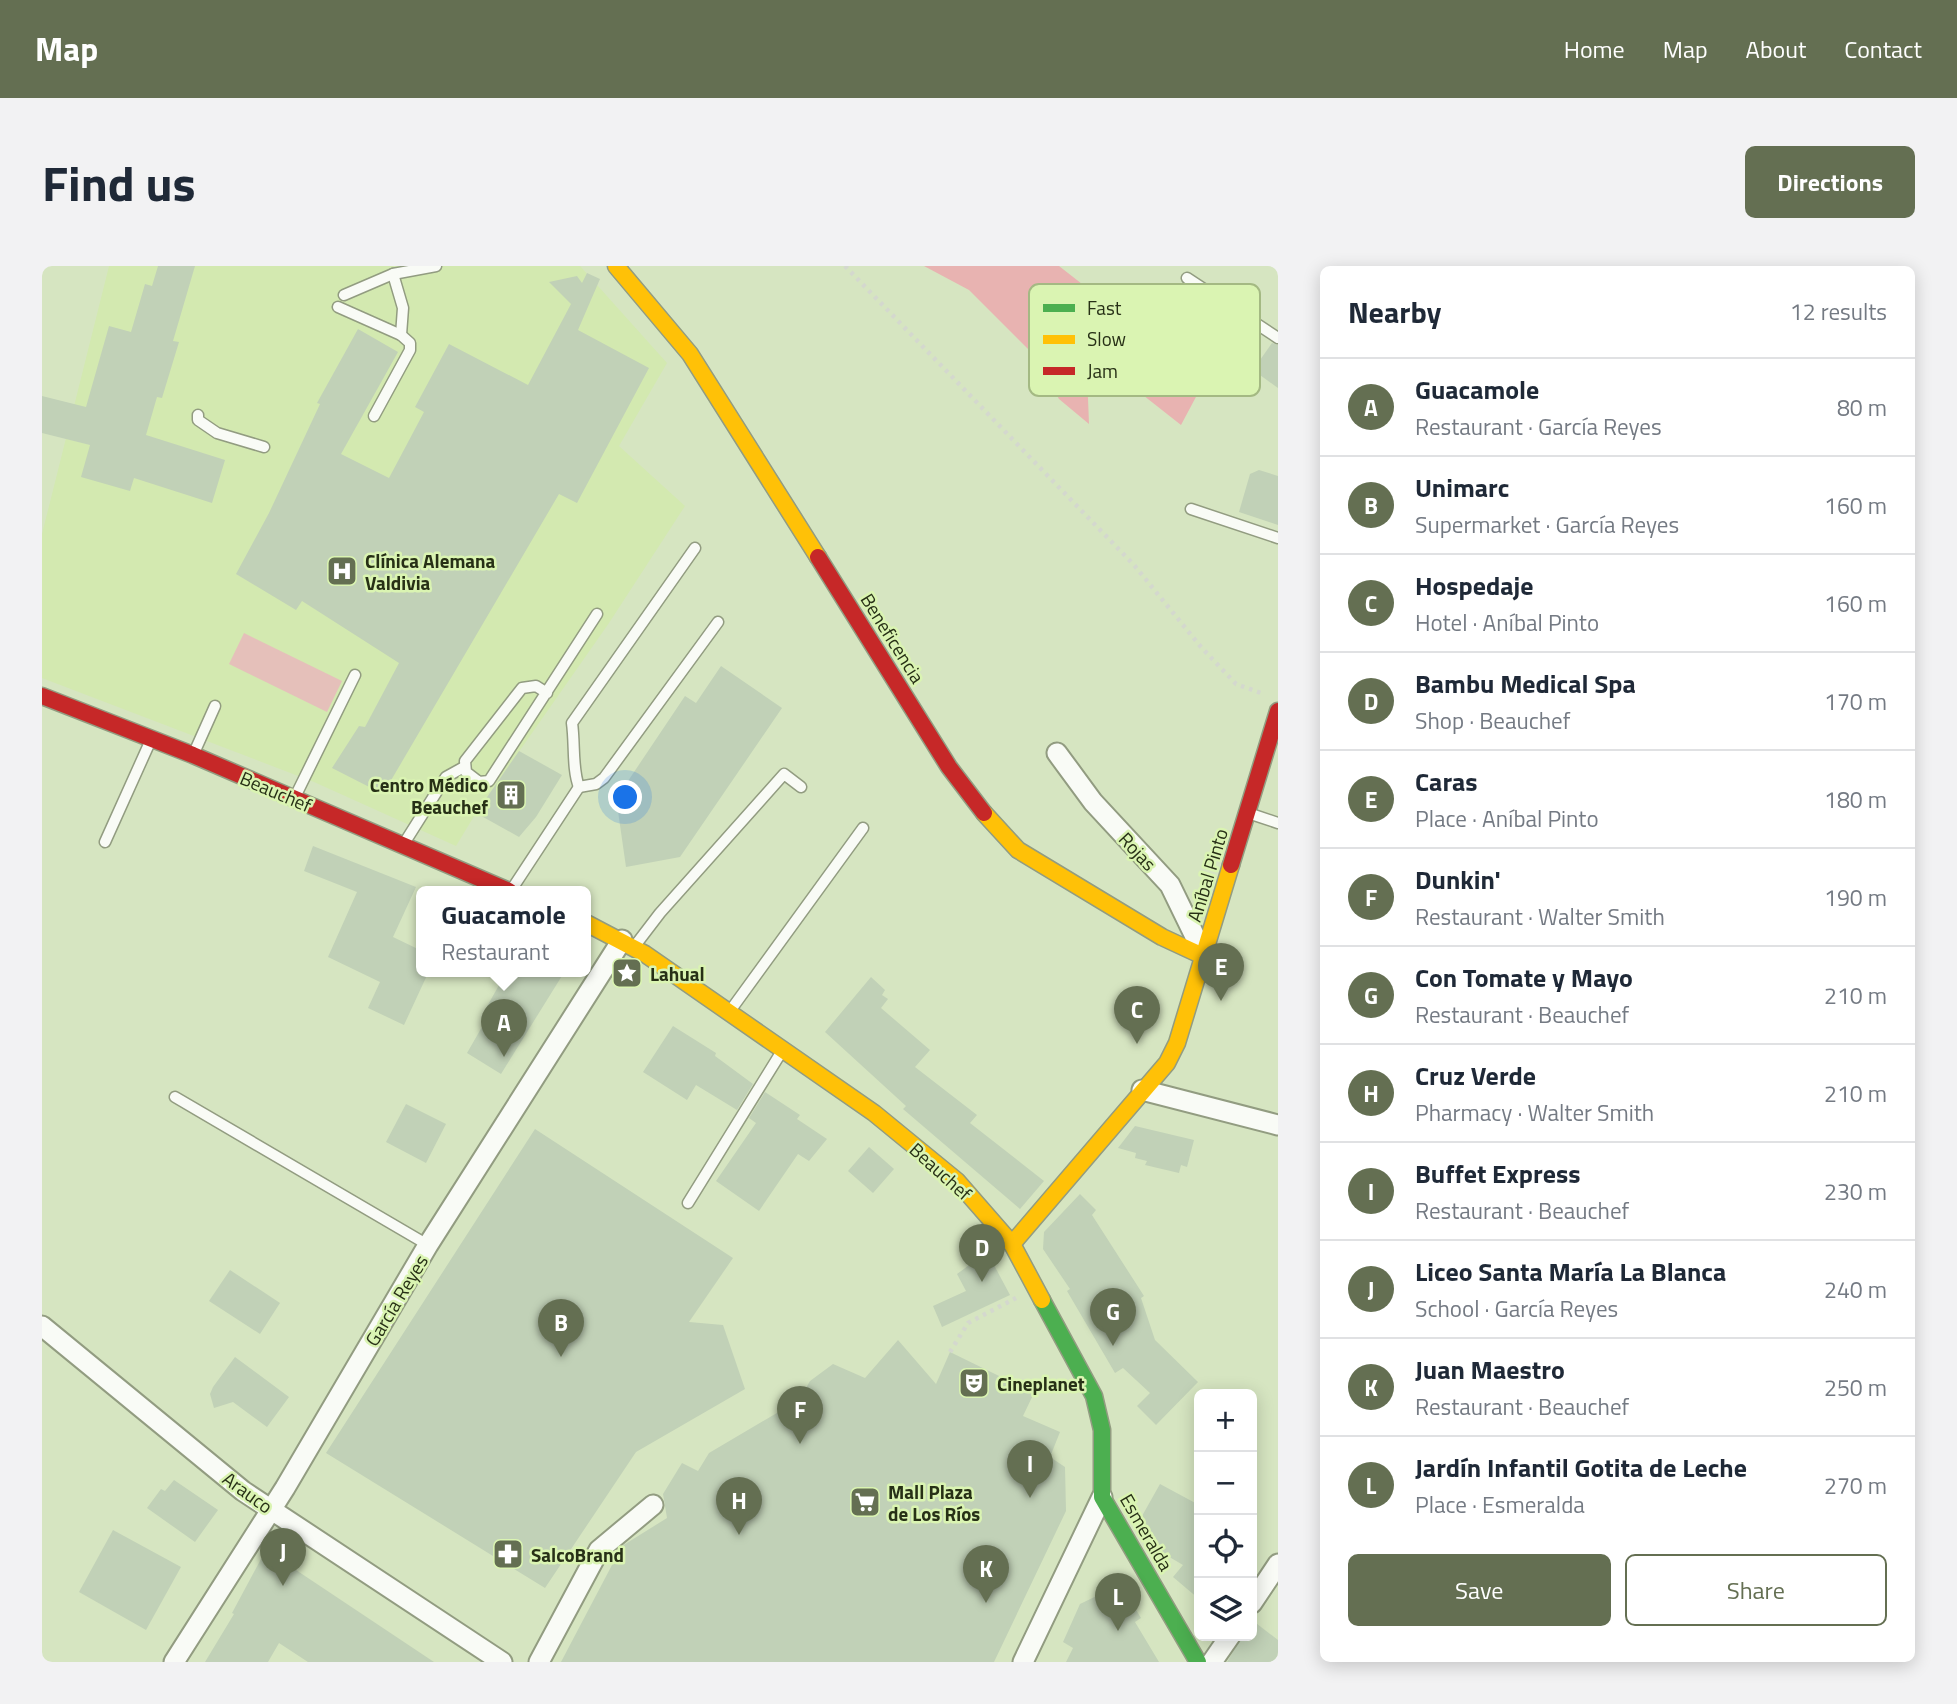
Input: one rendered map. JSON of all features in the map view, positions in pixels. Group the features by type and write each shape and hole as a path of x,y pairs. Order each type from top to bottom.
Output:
{"main road":[{"name":"Beneficencia","path":"616,266 690,354 949,766 988,818 1018,850 1162,937 1205,957"},
{"name":"Beauchef","path":"42,696 193,755 498,886"},
{"name":"Aníbal Pinto","path":"1012,1244 1167,1063 1177,1043 1205,957 1277,717"},
{"name":"Beauchef","path":"591,926 628,944 730,1012 874,1113 957,1181 1012,1244 1094,1396 1102,1430 1102,1497"},
{"name":"Esmeralda","path":"1102,1497 1198,1662"}],"street":[{"name":"Rojas","path":"1057,753 1093,802 1170,885 1205,957"},
{"name":"García Reyes","path":"174,1662 271,1510 428,1245 628,944"},
{"path":"1142,1090 1278,1125"},
{"name":"Arauco","path":"42,1326 243,1491 502,1662"},
{"name":"Beauchef","path":"1023,1662 1102,1497"},
{"path":"539,1662 599,1550 653,1505"},
{"path":"1257,1596 1278,1564"},
{"path":"1212,1662 1227,1641"}],"lane":[{"path":"344,295 393,274 436,266"},
{"path":"393,274 403,308 401,335"},
{"path":"1187,278 1196,284"},
{"path":"338,307 401,335 410,343 410,349 374,416"},
{"path":"1260,326 1278,338"},
{"path":"198,415 198,420 210,430 264,447"},
{"path":"1191,509 1278,538"},
{"path":"579,787 575,777 576,751 572,723 695,548"},
{"path":"464,767 479,782 489,781 597,614"},
{"path":"513,886 579,787 596,784 604,778 718,622"},
{"path":"294,798 355,675"},
{"path":"464,767 465,761 522,688 536,686 547,693"},
{"path":"193,755 215,706"},
{"path":"105,842 152,738"},
{"path":"402,845 446,777 464,767"},
{"path":"628,944 660,913 784,774 802,788"},
{"path":"1248,813 1278,823"},
{"path":"730,1012 863,828"},
{"path":"688,1203 782,1051"},
{"path":"175,1097 428,1245"}],"path":[{"path":"845,266 1125,556 1200,647 1236,684 1268,695"},
{"path":"950,1352 968,1323 1019,1297"}],"shaded area":[{"name":"Clínica Alemana Valdivia","path":"109,266 580,266 667,363 619,446 685,506 609,623 476,813 456,846 314,782 42,678 42,534"},
{"path":"924,266 1059,266 1082,284 1029,284 1029,350 969,290"},
{"path":"1057,396 1088,396 1089,424"},
{"path":"1144,396 1196,396 1181,425"},
{"path":"244,633 342,681 327,712 229,664"}],"building":[{"path":"158,266 195,266 173,341 179,342 162,398 157,397 146,435 225,460 212,503 134,478 130,491 81,477 90,445 42,433 42,396 86,407 109,326 131,332 145,284 152,286"},
{"path":"587,273 600,279 578,330 649,368 577,503 559,494 383,794 332,768 359,726 365,727 399,663 302,601 296,610 236,574 269,513 320,404 317,403 358,329 398,352 341,454 389,478 424,412 415,407 449,344 528,385 571,304 549,282 577,276 582,283"},
{"path":"1272,343 1278,345 1278,388 1260,375 1260,360"},
{"path":"1259,470 1278,476 1278,525 1239,512 1250,474"},
{"path":"721,666 782,708 680,857 626,867 618,811 635,787 628,781 685,696 696,703"},
{"name":"Centro Médico Beauchef","path":"519,751 562,775 536,817 519,837 476,813"},
{"path":"313,846 416,887 393,937 416,948 416,977 426,977 404,1025 368,1008 380,982 328,957 357,892 304,871"},
{"path":"504,977 561,977 501,1074 467,1053 486,1020 481,1017"},
{"path":"871,977 885,990 882,995 888,999 881,1008 930,1050 915,1067 977,1115 970,1123 1044,1181 1020,1209 903,1109 906,1106 825,1032"},
{"path":"673,1026 716,1053 715,1056 753,1084 737,1110 696,1085 687,1100 643,1072"},
{"path":"765,1092 800,1115 797,1119 827,1139 809,1161 798,1154 759,1211 716,1181 756,1123 749,1118"},
{"path":"406,1104 446,1124 426,1163 386,1142"},
{"path":"1135,1126 1194,1140 1187,1167 1181,1165 1179,1173 1145,1165 1147,1161 1135,1158 1136,1153 1118,1148"},
{"path":"535,1129 733,1258 689,1322 723,1325 745,1389 636,1452 545,1588 326,1453"},
{"path":"869,1147 894,1169 873,1193 848,1171"},
{"path":"1080,1194 1096,1210 1092,1215 1144,1296 1141,1298 1155,1340 1198,1382 1156,1425 1137,1406 1150,1393 1123,1368 1115,1373 1067,1291 1070,1289 1043,1249 1044,1232"},
{"path":"987,1252 1010,1295 942,1327 933,1306 966,1291 957,1274"},
{"path":"230,1270 280,1303 260,1334 209,1301"},
{"name":"Mall Plaza de Los Ríos","path":"898,1340 936,1384 950,1352 1034,1393 1023,1416 1060,1432 1050,1457 1065,1467 1066,1511 994,1662 561,1662 622,1546 667,1518 663,1494 682,1463 698,1471 709,1453 799,1400 810,1381 833,1364 865,1378"},
{"path":"235,1357 289,1397 267,1427 233,1402 214,1408 210,1394"},
{"path":"174,1480 218,1510 195,1542 147,1508 161,1489 165,1491"},
{"path":"1160,1484 1194,1502 1194,1595 1173,1577 1183,1565 1154,1548 1141,1524 1142,1516"},
{"path":"113,1530 181,1567 146,1630 79,1592"},
{"path":"275,1556 434,1662 308,1662 279,1643 268,1662 205,1662 234,1614 232,1613 261,1559"},
{"path":"1111,1589 1124,1607 1132,1603 1141,1618 1135,1622 1159,1662 1066,1662 1073,1648 1063,1642 1080,1604"},
{"path":"1257,1624 1278,1640 1278,1662 1227,1662 1239,1641 1257,1641"}],"traffic: fast":[{"path":"1042,1300 1094,1396 1102,1430 1102,1497 1198,1662"}],"traffic: slow":[{"path":"616,266 690,354 818,557"},
{"path":"984,813 1018,850 1162,937 1205,957"},
{"path":"1012,1244 1167,1063 1177,1043 1231,865"},
{"path":"591,926 645,954 874,1113 957,1181 1012,1244 1042,1300"}],"traffic: jam":[{"path":"818,557 949,767 984,813"},
{"path":"42,696 193,755 497,886"},
{"path":"1231,865 1278,711"}],"place":[{"name":"Clínica Alemana Valdivia","path":"342,571"},
{"name":"Centro Médico Beauchef","path":"511,795"},
{"name":"Lahual","path":"627,973"},
{"name":"Caras","path":"1221,1001"},
{"name":"Hospedaje","path":"1137,1044"},
{"name":"Guacamole","path":"504,1057"},
{"name":"Bambu Medical Spa","path":"982,1282"},
{"name":"Con Tomate y Mayo","path":"1113,1346"},
{"name":"Unimarc","path":"561,1357"},
{"name":"Cineplanet","path":"974,1383"},
{"name":"Dunkin'","path":"800,1444"},
{"name":"Buffet Express","path":"1030,1498"},
{"name":"Mall Plaza de Los Ríos","path":"865,1502"},
{"name":"Cruz Verde","path":"739,1535"},
{"name":"SalcoBrand","path":"508,1554"},
{"name":"Liceo Santa María La Blanca","path":"283,1586"},
{"name":"Juan Maestro","path":"986,1603"},
{"name":"Jardín Infantil Gotita de Leche","path":"1118,1631"}]}
